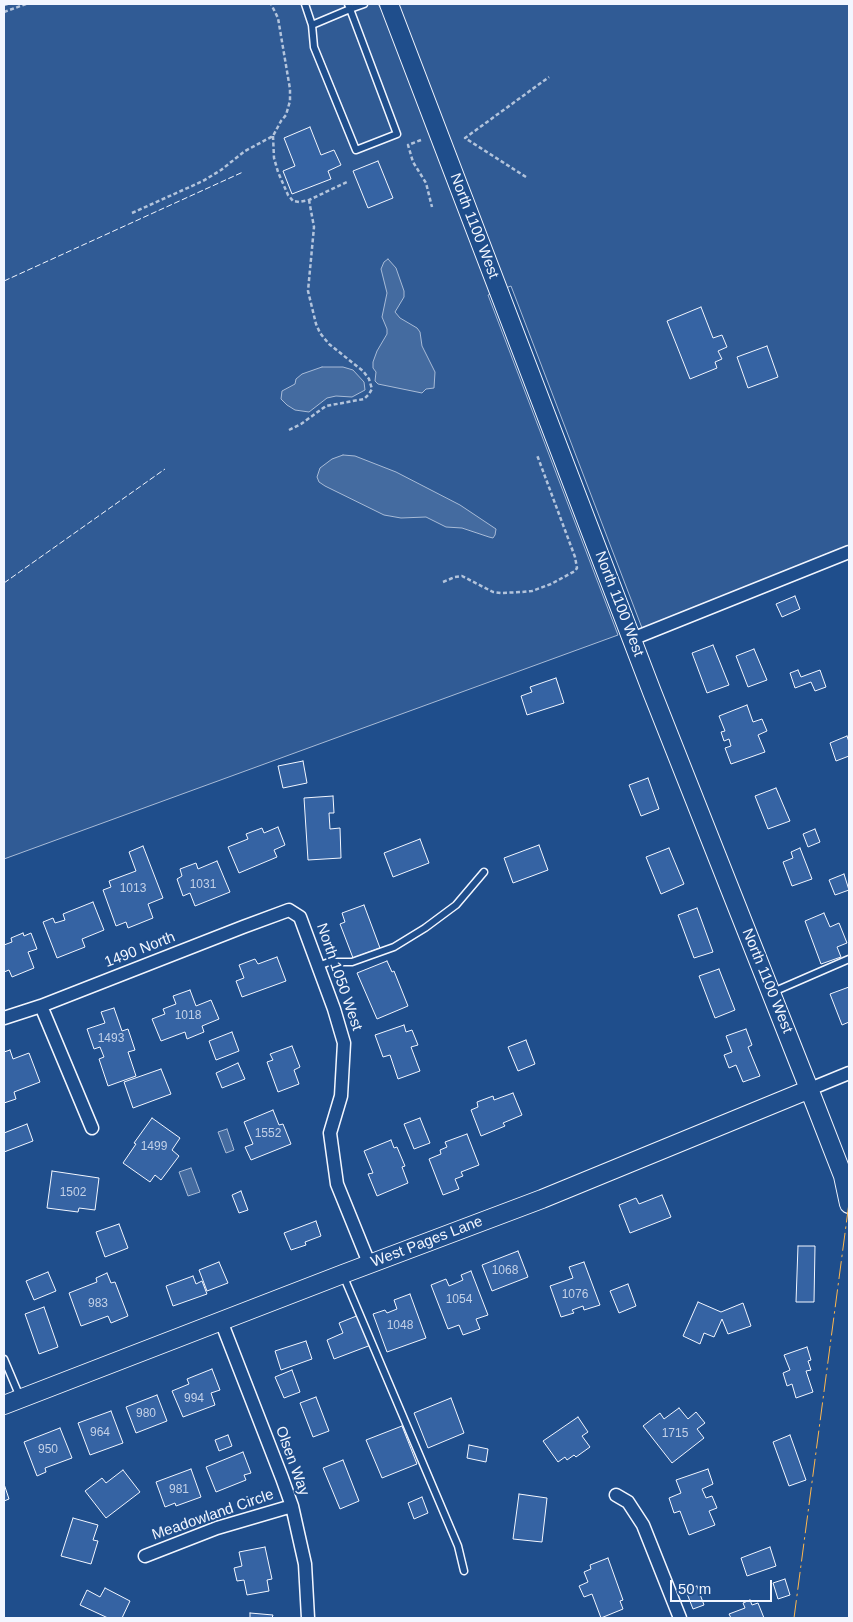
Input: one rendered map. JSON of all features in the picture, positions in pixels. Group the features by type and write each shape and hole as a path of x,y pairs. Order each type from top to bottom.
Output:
{"street":[{"name":"North 1100 West","path":"389,4 632,639 810,1089 843,1176 849,1204"},
{"path":"632,639 849,552"},
{"name":"North 1050 West","path":"289,910 300,917 334,1009 344,1043 341,1096 330,1133 337,1184 369,1263"},
{"name":"1490 North","path":"4,1018 42,1006 289,910"},
{"path":"42,1006 92,1128"},
{"name":"West Pages Lane","path":"4,1406 369,1263 542,1199 849,1073"},
{"name":"Olsen Way","path":"221,1321 292,1506 305,1564 308,1618"},
{"path":"616,1495 628,1502 643,1524 680,1618"},
{"name":"Meadowland Circle","path":"146,1556 217,1528 292,1506"}],"lane":[{"path":"305,4 312,24 314,47 356,150 397,134 349,6"},
{"path":"312,24 349,6 364,4"},
{"path":"318,966 330,962 352,962 394,946 425,928 456,905 484,872"},
{"path":"772,993 849,959"},
{"path":"343,1274 458,1546 464,1571"},
{"path":"4,1359 21,1399"}],"path":[{"path":"4,12 26,4"},
{"path":"132,213 202,181 221,170 245,151 273,136 286,115 290,101 290,89 278,18 271,4"},
{"path":"526,176 465,138 549,77"},
{"path":"273,136 274,158 278,172 288,195 295,202 309,200 347,182"},
{"path":"421,140 408,145 413,162 426,183 432,207"},
{"path":"289,430 326,406 364,399 372,389 369,379 363,371 329,344 320,333 316,324 308,291 314,227 309,200"},
{"path":"443,582 462,576 493,592 516,593 541,588 565,578 575,571 577,568 575,557 537,455"}],"shaded area":[{"path":"10,4 378,4 381,9 395,4 849,4 849,548 642,628 511,286 488,295 618,635 4,859 4,6"},
{"path":"388,259 396,268 404,291 404,297 395,312 400,318 417,328 420,332 422,346 435,372 434,388 426,389 422,393 378,384 375,381 376,372 373,368 373,362 387,334 382,317 387,293 381,269 384,262"},
{"path":"322,367 343,367 353,370 364,382 365,390 352,397 336,396 327,398 309,412 295,410 281,399 282,391 295,384 296,379 302,374"},
{"path":"343,455 355,456 396,472 460,505 496,529 495,535 493,538 462,528 446,527 426,517 401,518 384,515 319,482 317,477 320,468 332,459"},
{"path":"227,1129 234,1150 226,1153 218,1132"},
{"path":"191,1168 200,1192 188,1196 179,1172"}],"building":[{"path":"310,127 321,155 334,150 341,165 328,171 331,179 292,194 283,171 295,166 284,138"},
{"path":"378,161 393,198 368,208 353,171"},
{"path":"701,307 713,338 722,335 727,347 718,351 722,359 715,362 717,368 690,379 667,321"},
{"path":"767,346 778,377 748,388 737,357"},
{"path":"795,596 800,609 782,617 776,604"},
{"path":"713,645 729,685 707,693 692,653"},
{"path":"754,649 767,680 748,687 736,656"},
{"path":"798,670 801,677 820,670 826,687 815,691 811,682 795,688 790,673"},
{"path":"556,678 564,703 527,715 521,696 532,692 530,687"},
{"path":"747,705 753,722 762,719 767,731 758,735 765,752 731,764 725,748 731,746 729,739 724,741 721,732 725,731 719,716"},
{"path":"847,736 849,756 836,761 830,743"},
{"path":"303,761 307,783 283,788 278,766"},
{"path":"648,778 659,809 641,816 629,785"},
{"path":"776,788 790,821 768,829 755,796"},
{"path":"333,796 334,813 329,813 330,829 340,828 341,858 308,860 304,798"},
{"path":"278,827 285,845 274,850 277,857 239,873 228,847 248,839 246,834 262,828 264,833"},
{"path":"815,829 820,842 808,847 803,834"},
{"path":"420,839 429,863 393,877 384,853"},
{"path":"539,845 548,870 513,883 504,858"},
{"path":"143,846 163,898 148,904 153,918 128,928 126,922 116,926 103,890 111,887 109,881 136,871 129,852"},
{"path":"669,848 684,884 661,894 646,857"},
{"path":"800,848 812,879 792,886 783,862 793,858 791,852"},
{"path":"217,861 230,892 195,906 190,893 183,896 177,879 182,876 180,869 196,863 198,869"},
{"path":"844,874 849,890 835,895 829,880"},
{"path":"93,902 104,930 82,939 85,947 57,958 43,922 53,918 55,923 65,920 63,914"},
{"path":"364,905 380,948 353,958 340,924 345,922 342,913"},
{"path":"697,908 713,952 694,958 678,915"},
{"path":"824,913 830,927 839,923 847,943 837,947 841,957 821,964 805,921"},
{"path":"23,933 24,936 31,933 37,949 28,952 34,968 12,977 9,970 4,972 4,945 12,942 11,938"},
{"path":"277,957 286,981 242,997 236,981 244,978 239,965 255,959 258,964"},
{"path":"387,961 392,972 394,971 408,1006 377,1019 357,973"},
{"path":"719,969 735,1010 715,1018 699,976"},
{"path":"849,987 849,1022 842,1025 830,994"},
{"path":"190,990 196,1006 211,1000 219,1019 202,1026 204,1032 187,1039 185,1032 161,1041 152,1019 165,1014 163,1009 176,1004 173,996"},
{"path":"114,1008 122,1031 128,1029 135,1050 128,1052 136,1076 108,1086 99,1059 104,1057 100,1047 94,1049 87,1029 105,1023 101,1012"},
{"path":"404,1025 406,1032 412,1030 418,1045 411,1047 420,1071 398,1079 390,1055 383,1057 375,1035"},
{"path":"746,1029 752,1045 748,1047 760,1076 743,1082 736,1065 729,1068 724,1055 732,1052 726,1036"},
{"path":"232,1032 239,1051 216,1060 209,1041"},
{"path":"526,1040 535,1064 518,1071 508,1047"},
{"path":"292,1046 300,1067 294,1070 299,1084 278,1092 267,1062 273,1060 270,1054"},
{"path":"10,1050 13,1059 29,1053 40,1082 14,1092 16,1099 4,1103 4,1052"},
{"path":"238,1063 245,1079 222,1088 216,1073"},
{"path":"161,1069 171,1094 133,1108 124,1082"},
{"path":"513,1093 522,1115 503,1123 505,1126 481,1136 471,1110 478,1107 477,1102 493,1096 494,1100"},
{"path":"273,1110 279,1125 283,1124 291,1144 251,1160 245,1147 253,1144 244,1122"},
{"path":"152,1118 180,1138 172,1150 179,1156 161,1180 155,1175 150,1182 123,1163 136,1144 134,1143"},
{"path":"420,1118 430,1143 414,1149 404,1124"},
{"path":"27,1124 33,1141 4,1152 4,1133"},
{"path":"467,1134 479,1165 461,1172 463,1176 455,1179 459,1189 443,1195 429,1159 441,1154 440,1150 447,1147 445,1142"},
{"path":"391,1140 394,1148 397,1147 405,1166 402,1167 408,1183 377,1196 368,1174 373,1173 364,1151"},
{"path":"52,1171 99,1178 95,1210 79,1208 78,1212 47,1208"},
{"path":"241,1191 248,1210 239,1213 232,1195"},
{"path":"662,1195 671,1217 630,1233 619,1205 636,1198 639,1204"},
{"path":"316,1221 321,1236 305,1242 306,1245 291,1250 284,1233"},
{"path":"119,1224 128,1248 105,1257 96,1232"},
{"path":"798,1246 815,1246 814,1302 796,1302"},
{"path":"518,1251 528,1277 492,1291 482,1265"},
{"path":"219,1262 228,1283 207,1291 199,1270"},
{"path":"584,1262 600,1305 584,1310 583,1306 572,1310 574,1313 561,1317 550,1286 573,1278 569,1267"},
{"path":"471,1271 488,1315 476,1319 480,1329 463,1335 459,1325 448,1329 431,1285 446,1279 449,1286 463,1280 461,1275"},
{"path":"48,1272 56,1291 34,1300 26,1281"},
{"path":"107,1273 111,1283 115,1282 128,1316 111,1323 108,1316 81,1326 69,1293 97,1282 96,1278"},
{"path":"193,1276 196,1284 202,1281 207,1294 173,1306 166,1286"},
{"path":"628,1284 636,1306 619,1313 610,1291"},
{"path":"410,1294 426,1338 387,1352 373,1314 385,1310 387,1313 397,1309 394,1300"},
{"path":"698,1302 721,1312 743,1303 751,1326 728,1334 722,1319 714,1337 704,1333 700,1344 683,1336"},
{"path":"44,1307 58,1347 39,1354 25,1314"},
{"path":"359,1315 371,1345 334,1359 327,1340 343,1333 339,1323"},
{"path":"306,1341 312,1359 281,1370 275,1351"},
{"path":"807,1347 811,1360 808,1361 811,1370 806,1371 813,1392 796,1398 792,1384 787,1386 783,1373 790,1370 784,1355"},
{"path":"212,1369 220,1390 211,1393 215,1405 183,1417 172,1391 189,1384 187,1379"},
{"path":"292,1370 300,1392 284,1398 275,1377"},
{"path":"157,1395 167,1421 136,1433 126,1407"},
{"path":"316,1397 329,1431 313,1437 300,1403"},
{"path":"451,1398 464,1433 428,1448 414,1413"},
{"path":"679,1408 688,1419 696,1412 705,1423 697,1429 704,1438 672,1463 643,1426 660,1413 664,1419"},
{"path":"111,1411 123,1443 90,1455 78,1423"},
{"path":"578,1417 588,1432 582,1436 590,1447 576,1457 574,1455 567,1460 565,1457 558,1462 543,1441"},
{"path":"402,1426 417,1464 382,1478 366,1440"},
{"path":"60,1428 72,1458 45,1468 46,1472 37,1476 24,1442"},
{"path":"228,1435 232,1446 219,1451 215,1440"},
{"path":"790,1435 806,1480 789,1486 773,1442"},
{"path":"469,1445 488,1449 486,1462 467,1458"},
{"path":"243,1452 251,1473 244,1475 246,1480 216,1492 206,1467"},
{"path":"343,1460 359,1501 340,1509 323,1468"},
{"path":"191,1469 201,1497 176,1506 175,1503 165,1507 156,1482"},
{"path":"708,1469 713,1484 702,1489 706,1498 712,1496 717,1508 709,1511 715,1525 689,1535 680,1511 674,1513 669,1498 681,1493 676,1480"},
{"path":"123,1470 140,1492 106,1518 85,1491 102,1478 106,1483"},
{"path":"4,1484 9,1499 4,1501"},
{"path":"519,1494 547,1498 542,1542 513,1539"},
{"path":"422,1497 428,1513 414,1519 408,1503"},
{"path":"73,1518 98,1525 93,1540 98,1541 91,1564 61,1556"},
{"path":"265,1547 272,1579 267,1580 269,1591 247,1595 244,1580 237,1581 234,1568 242,1566 239,1552"},
{"path":"770,1547 776,1566 747,1576 741,1558"},
{"path":"608,1558 623,1600 620,1601 623,1609 601,1618 592,1594 584,1597 579,1586 588,1582 584,1572 591,1569 590,1565"},
{"path":"785,1579 790,1595 778,1599 773,1583"},
{"path":"697,1586 704,1605 693,1609 686,1591"},
{"path":"105,1588 130,1601 122,1618 108,1618 80,1605 87,1590 100,1597"},
{"path":"750,1600 752,1605 758,1603 764,1618 731,1618 729,1614 745,1608 743,1603"},
{"path":"250,1613 273,1615 272,1618 250,1618"}],"fence":[{"path":"4,281 243,172"},
{"path":"4,583 165,469"}],"power":[{"path":"794,1618 849,1203"}]}
